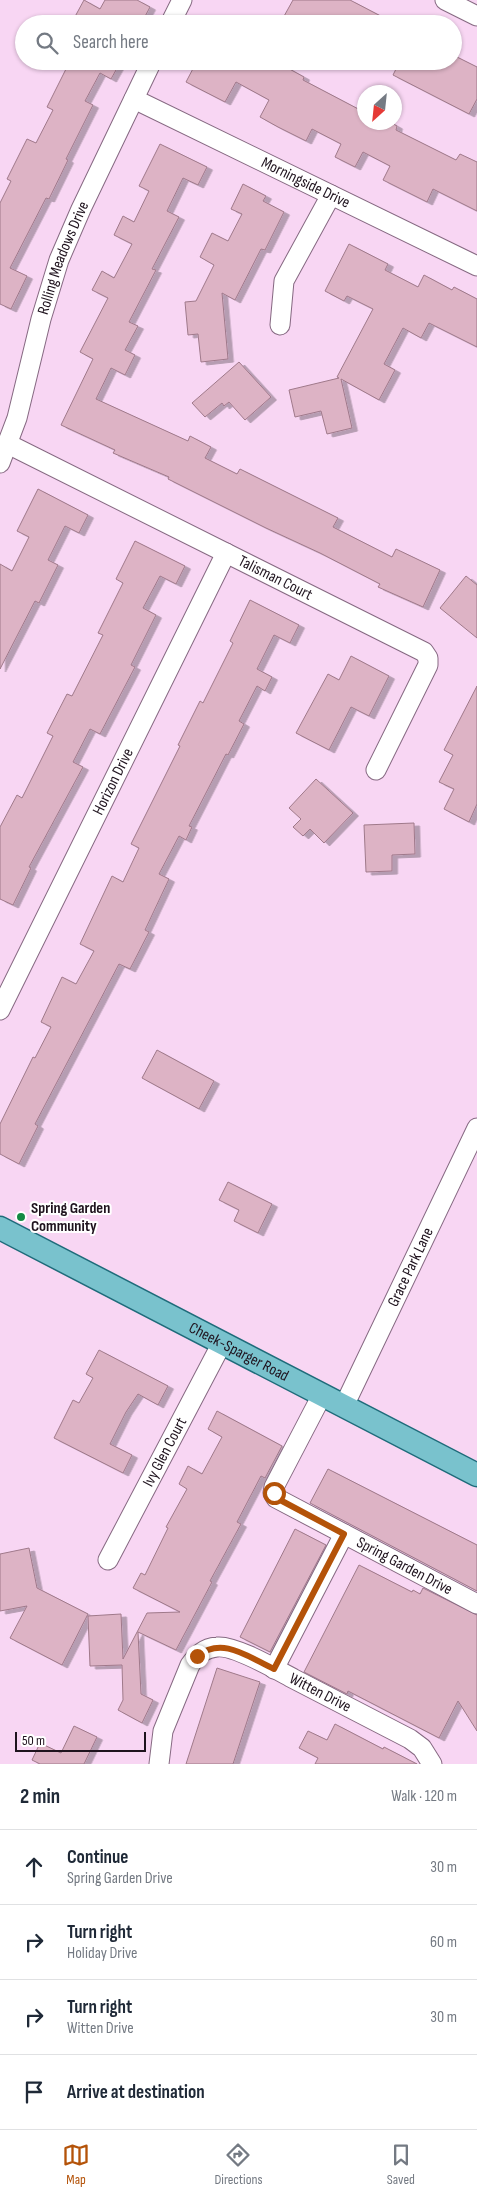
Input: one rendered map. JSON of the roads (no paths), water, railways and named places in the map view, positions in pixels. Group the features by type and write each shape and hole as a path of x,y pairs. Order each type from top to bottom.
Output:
{"main road":[{"name":"Cheek-Sparger Road","path":"0,1228 477,1475"}],"street":[{"path":"174,15 182,0"},
{"path":"444,0 477,16"},
{"name":"Rolling Meadows Drive","path":"0,464 8,444 59,260 148,70"},
{"name":"Morningside Drive","path":"134,99 477,266"},
{"path":"280,325 284,280 331,195"},
{"name":"Talisman Court","path":"8,444 424,652 428,658 428,665 376,770"},
{"name":"Horizon Drive","path":"0,1010 226,552"},
{"name":"Grace Park Lane","path":"344,1406 477,1128"},
{"name":"Ivy Glen Court","path":"108,1560 222,1344"},
{"name":"Spring Garden Drive","path":"322,1395 274,1487 274,1493 282,1501 477,1604"},
{"path":"274,1669 344,1534"},
{"name":"Witten Drive","path":"159,1764 160,1747 168,1717 190,1665 206,1649 218,1646 229,1648 274,1669 410,1739 422,1748 432,1764"}],"place":[{"name":"Spring Garden Community","path":"21,1217"}]}
